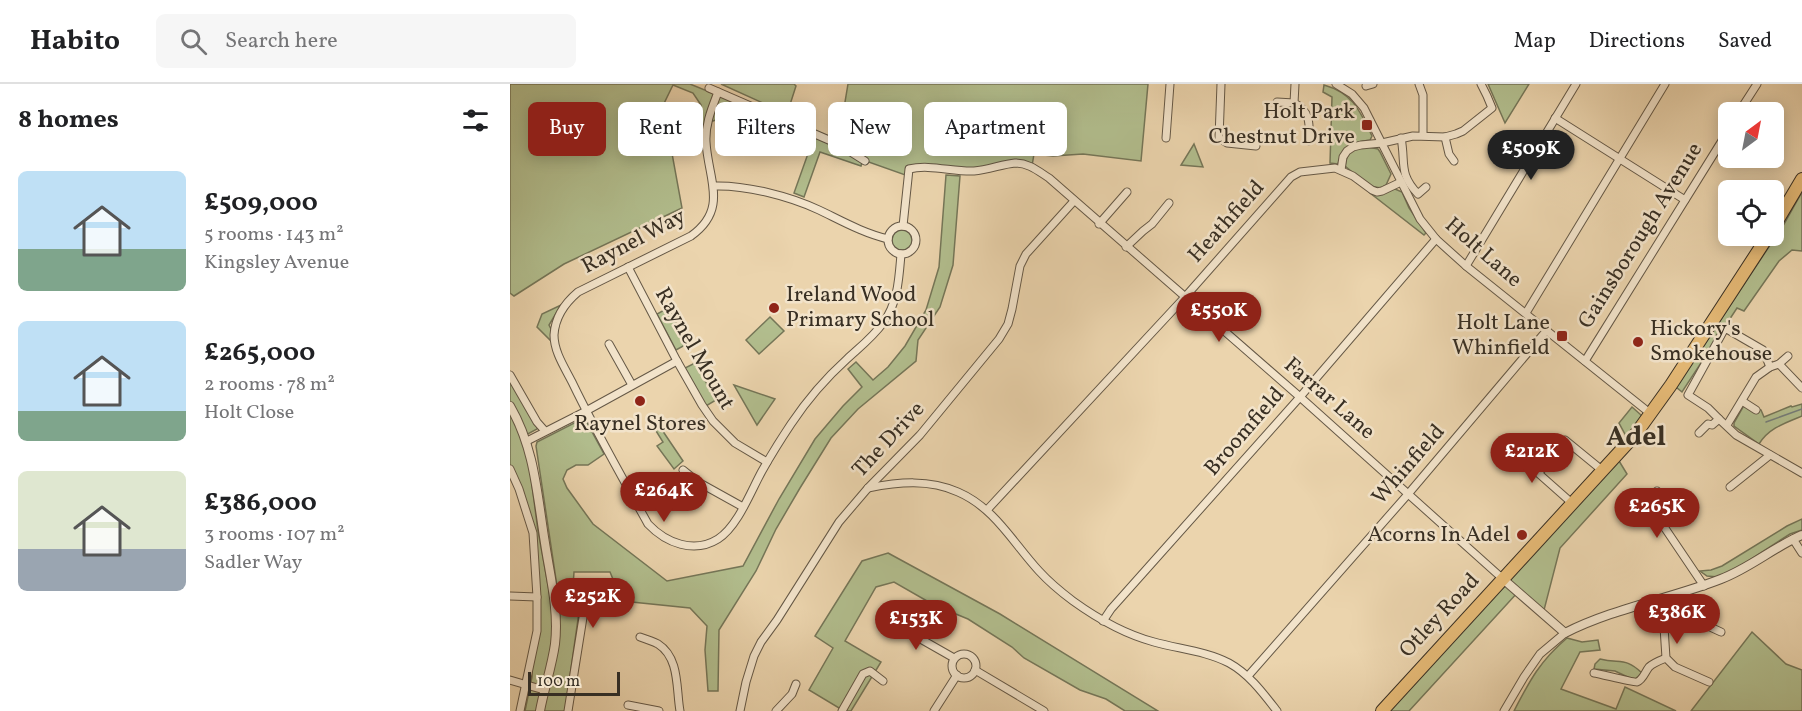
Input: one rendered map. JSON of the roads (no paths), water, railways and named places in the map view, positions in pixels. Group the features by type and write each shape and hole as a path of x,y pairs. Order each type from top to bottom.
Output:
{"highway":[{"path":"1784,209 1802,179"},
{"name":"Otley Road","path":"1382,711 1635,435 1652,414 1761,246"}],"street":[{"path":"1166,138 1170,84"},
{"path":"1221,84 1220,138 1227,143 1256,146"},
{"path":"1293,103 1295,84"},
{"name":"Holt Lane","path":"1336,84 1352,94 1364,108 1420,219 1436,239 1466,266 1652,414"},
{"path":"1419,84 1423,95 1423,135"},
{"path":"1401,182 1382,191 1372,190 1341,170 1343,157 1347,151 1361,145 1423,135 1446,136 1463,131 1492,108 1481,84"},
{"path":"1466,266 1576,84"},
{"path":"1526,313 1665,84"},
{"path":"1745,102 1757,84"},
{"path":"709,88 838,144 866,161"},
{"name":"Raynel Way","path":"718,92 706,134 714,186 711,213 698,231 691,236 578,292 564,306 554,336 559,356 586,411 648,524 663,537 674,543 688,546 709,543 726,532 791,423 827,378 864,345 883,323 894,303 901,254"},
{"path":"1277,102 1293,103 1302,109 1310,127 1309,141"},
{"path":"1555,118 1685,200"},
{"path":"1446,136 1449,153 1454,161"},
{"path":"1401,138 1403,171 1411,187 1418,194 1426,187"},
{"name":"Gainsborough Avenue","path":"1585,361 1718,147"},
{"name":"Farrar Lane","path":"903,226 909,170 916,168 976,171 1016,163 1032,166 1049,178 1300,397 1503,579"},
{"name":"Heathfield","path":"987,510 1185,297 1291,177 1300,172 1335,168 1341,170"},
{"path":"714,186 739,187 800,202 864,233 888,239"},
{"path":"1100,224 1126,192"},
{"name":"The Drive","path":"740,711 748,673 761,642 839,522 868,488 920,435 999,339 1008,324 1023,260 1074,201"},
{"path":"1126,247 1152,224 1169,203"},
{"path":"903,226 911,230 915,238 910,251 901,254 890,247 888,239 889,234 895,228 903,226"},
{"name":"Broomfield","path":"1103,621 1111,609 1300,397 1436,239"},
{"name":"Raynel Mount","path":"628,267 702,405 722,432 735,443 767,462"},
{"path":"1770,367 1763,350 1725,328 1688,395 1708,408 1736,435 1802,473"},
{"name":"Whinfield","path":"1248,676 1409,493 1547,330"},
{"path":"609,344 632,385"},
{"path":"1727,425 1756,377 1788,356"},
{"path":"527,441 677,361"},
{"path":"1779,364 1802,388"},
{"path":"510,375 537,422 545,431"},
{"path":"1742,401 1756,410"},
{"path":"510,406 520,423 533,463 554,592 555,644 540,711"},
{"path":"1699,434 1708,424 1712,425 1719,419"},
{"path":"1565,440 1603,471"},
{"path":"1730,487 1770,455"},
{"path":"1553,458 1538,473 1573,504"},
{"path":"510,468 533,533 537,597 537,631 520,711"},
{"path":"888,468 893,484"},
{"path":"683,470 698,482 743,507"},
{"path":"868,488 918,483 936,484 960,492 987,510 1038,570 1071,600 1126,633 1153,642 1214,656 1230,664 1248,676 1277,711"},
{"path":"510,493 519,489"},
{"path":"1657,491 1649,499 1650,506 1704,586"},
{"path":"1504,711 1540,654 1565,633 1608,615 1724,578 1802,535"},
{"path":"1793,539 1802,552"},
{"path":"1503,579 1565,633"},
{"path":"554,592 578,592 584,596 585,605 568,711"},
{"path":"510,596 537,597"},
{"path":"1655,601 1664,627 1666,658 1675,667 1709,682"},
{"path":"1664,627 1695,620 1721,632"},
{"path":"889,621 954,658"},
{"path":"640,637 657,644 670,656 680,711"},
{"path":"962,654 971,656 975,663 975,670 970,676 957,675 952,667 954,658 962,654"},
{"path":"1594,673 1632,683 1637,682 1641,680 1648,668 1666,658"},
{"path":"975,670 1044,711"},
{"path":"842,711 863,674 870,671 883,681"},
{"path":"934,711 957,675"},
{"path":"510,680 544,690"},
{"path":"776,711 792,694 796,684"},
{"path":"628,705 659,711"}],"waterway":[{"path":"1766,422 1802,409"}],"place":[{"name":"Holt Park Chestnut Drive","path":"1367,125"},
{"name":"Ireland Wood Primary School","path":"774,308"},
{"name":"Holt Lane Whinfield","path":"1562,336"},
{"name":"Hickory's Smokehouse","path":"1638,342"},
{"name":"Raynel Stores","path":"640,401"},
{"name":"Acorns In Adel","path":"1522,535"}],"district":[{"name":"Adel","path":"1636,437"}]}
